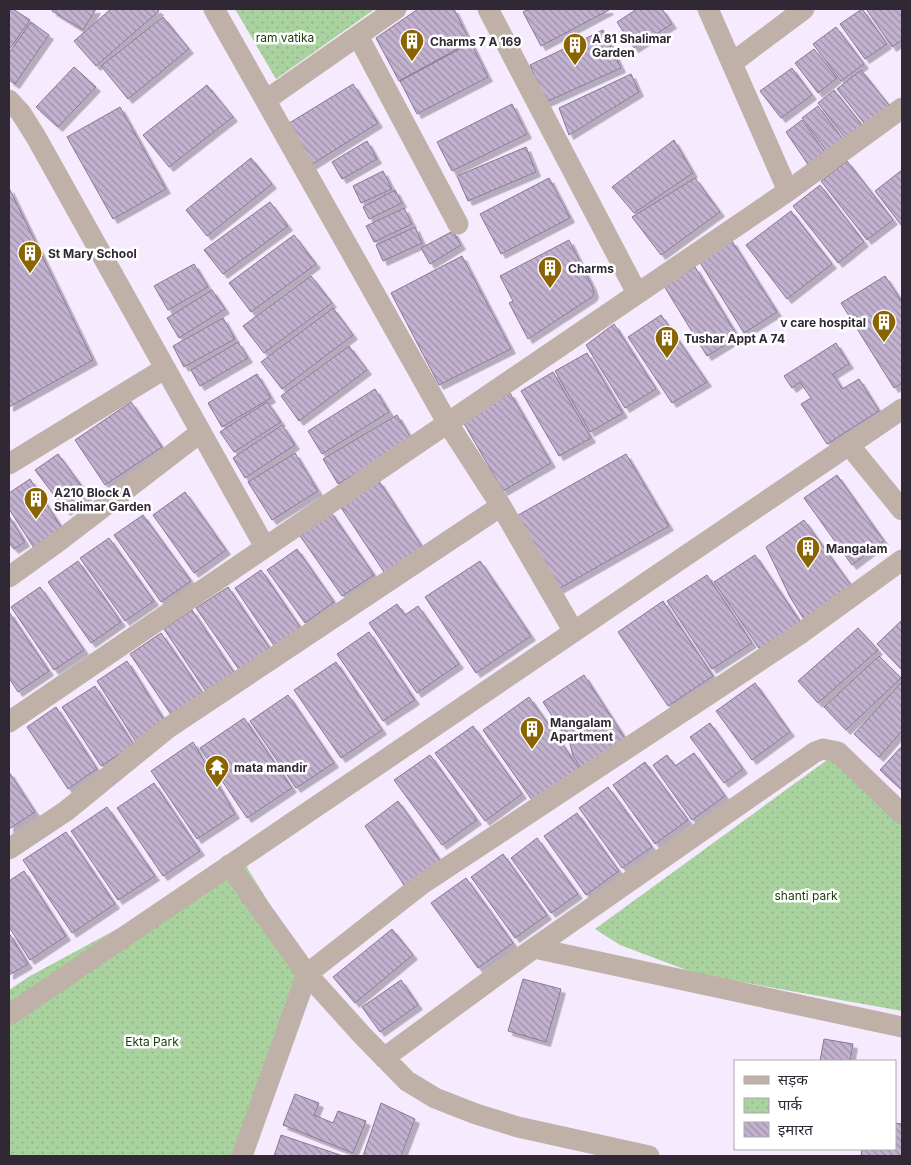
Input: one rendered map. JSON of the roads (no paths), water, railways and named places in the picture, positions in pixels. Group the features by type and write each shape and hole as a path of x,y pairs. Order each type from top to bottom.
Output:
{"street":[{"path":"214,9 447,422 501,506 574,632"},
{"path":"266,100 396,9"},
{"path":"488,9 637,293"},
{"path":"708,9 788,191"},
{"path":"732,63 804,9"},
{"path":"358,36 458,224"},
{"path":"9,100 21,113 36,137 265,547"},
{"path":"9,722 788,191 902,108"},
{"path":"9,464 164,368"},
{"path":"9,1015 902,409"},
{"path":"9,577 201,432"},
{"path":"849,445 902,510"},
{"path":"9,849 66,811 168,728 501,506"},
{"path":"242,1156 307,974 422,884 800,634 902,560"},
{"path":"384,1058 534,948 815,752 823,749 838,752 902,814"},
{"path":"230,865 307,974 407,1081 435,1098 476,1114 518,1127 649,1156"},
{"path":"534,948 902,1027"}],"place":[{"name":"Charms 7 A 169","path":"412,62"},
{"name":"A 81 Shalimar Garden","path":"575,66"},
{"name":"St Mary School","path":"30,274"},
{"name":"Charms","path":"550,289"},
{"name":"v care hospital","path":"884,343"},
{"name":"Tushar Appt A 74","path":"667,359"},
{"name":"A210 Block A Shalimar Garden","path":"36,520"},
{"name":"Mangalam","path":"808,569"},
{"name":"Mangalam Apartment","path":"532,750"},
{"name":"mata mandir","path":"217,788"}],"park label":[{"name":"ram vatika","path":"285,37"},
{"name":"shanti park","path":"806,895"},
{"name":"Ekta Park","path":"152,1041"}]}
